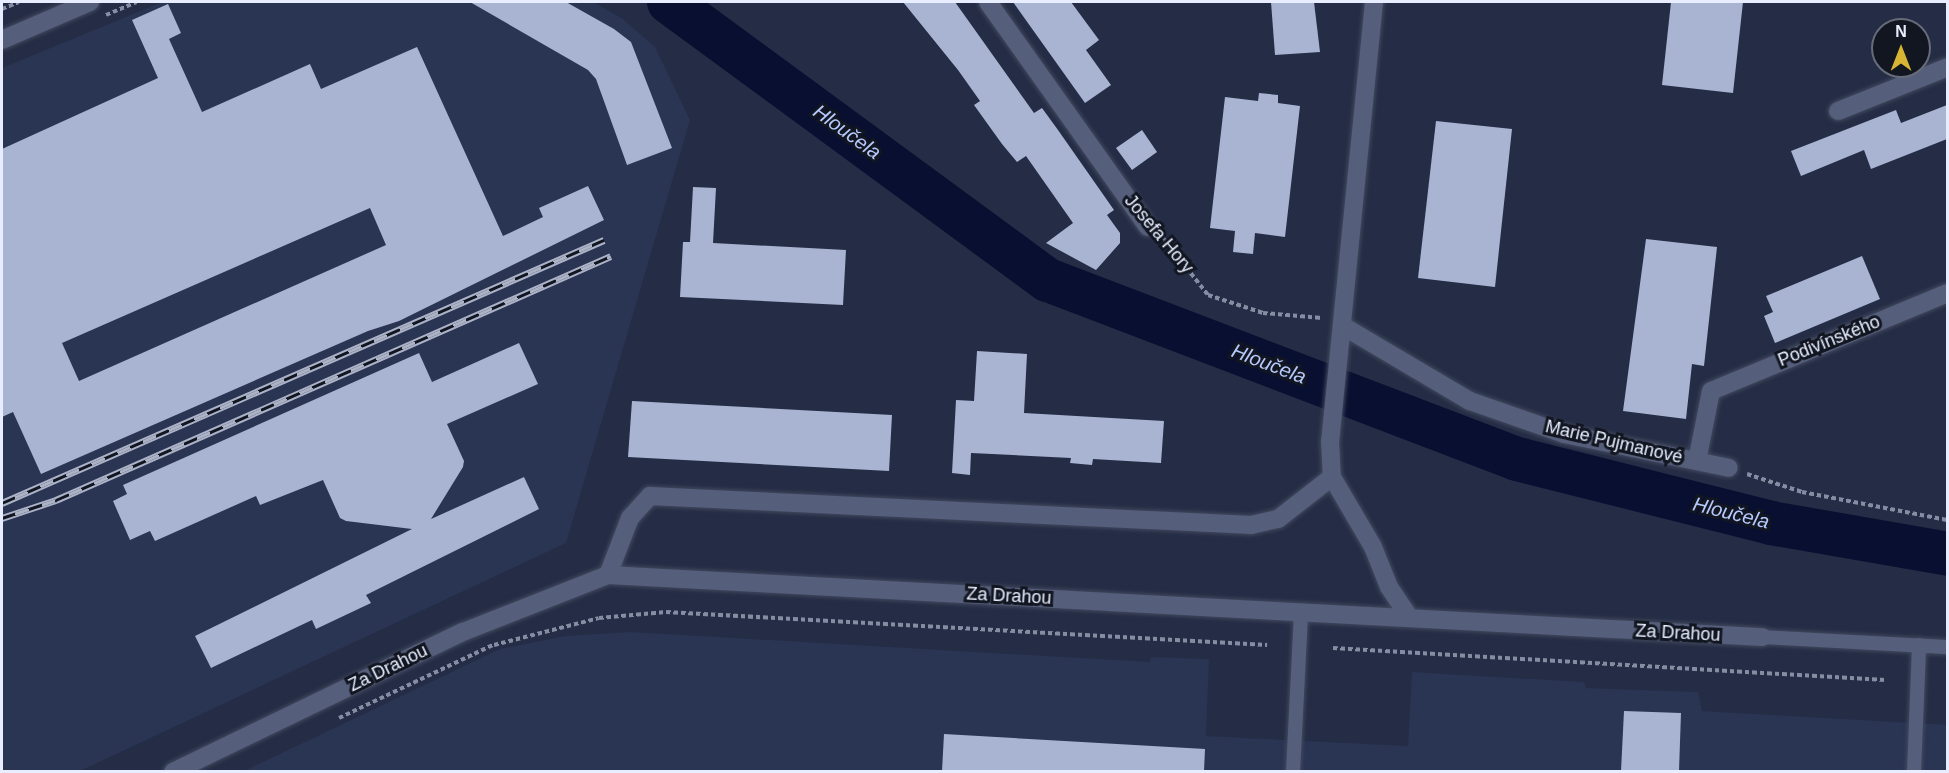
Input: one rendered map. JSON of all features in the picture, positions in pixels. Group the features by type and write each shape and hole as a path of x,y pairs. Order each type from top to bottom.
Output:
{"street":[{"path":"2,40 90,2"},
{"name":"Josefa Hory","path":"988,2 1148,227"},
{"path":"1374,2 1330,441 1332,477 1373,547 1389,587 1410,618"},
{"path":"1838,111 1947,67"},
{"name":"Podivínského","path":"1697,461 1711,390 1947,292"},
{"name":"Marie Pujmanové","path":"1343,323 1470,401 1564,434 1729,468"},
{"path":"609,575 630,518 650,496 1251,525 1278,519 1332,477"},
{"name":"Za Drahou","path":"173,771 463,632 609,575 1410,618 1445,623 1762,637"}],"lane":[{"path":"1293,771 1301,612"},
{"name":"Za Drahou","path":"1762,637 1947,647"},
{"path":"1914,771 1919,645"}],"path":[{"path":"2,9 19,2"},
{"name":"Josefa Hory","path":"1148,227 1171,244 1208,295 1263,313 1343,323"},
{"path":"1729,468 1802,492 1947,520"},
{"path":"333,721 493,645 599,618 666,612 1267,645"},
{"path":"463,632 493,645"},
{"path":"1333,648 1885,680"}],"shaded area":[{"path":"162,2 593,2 623,19 655,47 690,120 566,543 80,771 2,772 2,68"},
{"path":"630,632 1150,662 1151,657 1209,659 1206,736 1408,746 1412,672 1584,682 1586,688 1698,692 1702,711 1948,725 1947,772 242,772 500,649 565,636"}],"building":[{"path":"470,2 566,2 614,29 631,42 672,148 627,165 596,79 588,70"},
{"path":"903,2 955,2 1034,113 1042,108 1058,130 1114,210 1107,215 1120,233 1120,243 1096,270 1046,243 1073,223 1026,156 1017,162 1002,144 974,105 980,101"},
{"path":"1013,2 1071,2 1099,40 1086,50 1111,85 1085,103"},
{"path":"1271,2 1314,2 1320,52 1275,55"},
{"path":"1671,2 1743,2 1733,93 1662,85"},
{"path":"168,4 181,33 169,39 202,112 310,64 321,89 417,47 503,236 543,217 539,208 588,186 604,220 399,321 368,331 41,474 13,412 2,417 2,149 158,78 132,20","holes":["370,208 386,245 79,381 62,343"]},
{"path":"1259,93 1278,95 1278,103 1300,106 1285,237 1255,233 1253,254 1233,252 1235,231 1210,228 1225,97 1258,101"},
{"path":"1947,105 1947,139 1871,169 1864,150 1801,176 1791,151 1896,110 1901,123"},
{"path":"1436,121 1512,129 1495,287 1418,278"},
{"path":"1142,130 1157,152 1132,170 1116,148"},
{"path":"693,187 716,188 713,243 846,250 843,305 680,297 683,242 690,242"},
{"path":"1646,239 1717,247 1704,366 1692,364 1686,419 1623,411"},
{"path":"1862,256 1880,299 1775,343 1764,316 1773,312 1766,296"},
{"path":"519,343 538,384 447,424 464,461 463,467 431,519 524,477 539,509 366,595 371,603 316,629 312,620 211,668 195,636 412,529 346,521 340,518 323,480 260,505 256,496 155,541 150,531 130,540 113,501 127,494 123,485 419,353 432,382"},
{"path":"977,351 1027,354 1024,413 1164,421 1161,463 1093,459 1092,465 1070,463 1071,458 971,453 970,475 952,473 956,400 974,401"},
{"path":"632,401 892,415 889,471 628,457"},
{"path":"1624,711 1681,713 1679,771 1621,771"},
{"path":"944,734 1205,749 1204,771 942,771"}],"waterway":[{"name":"Hloučela","path":"669,2 1048,280 1517,459 1771,523 1948,554"}],"railway":[{"path":"2,503 604,240"},
{"path":"2,518 56,500 611,256"}]}
